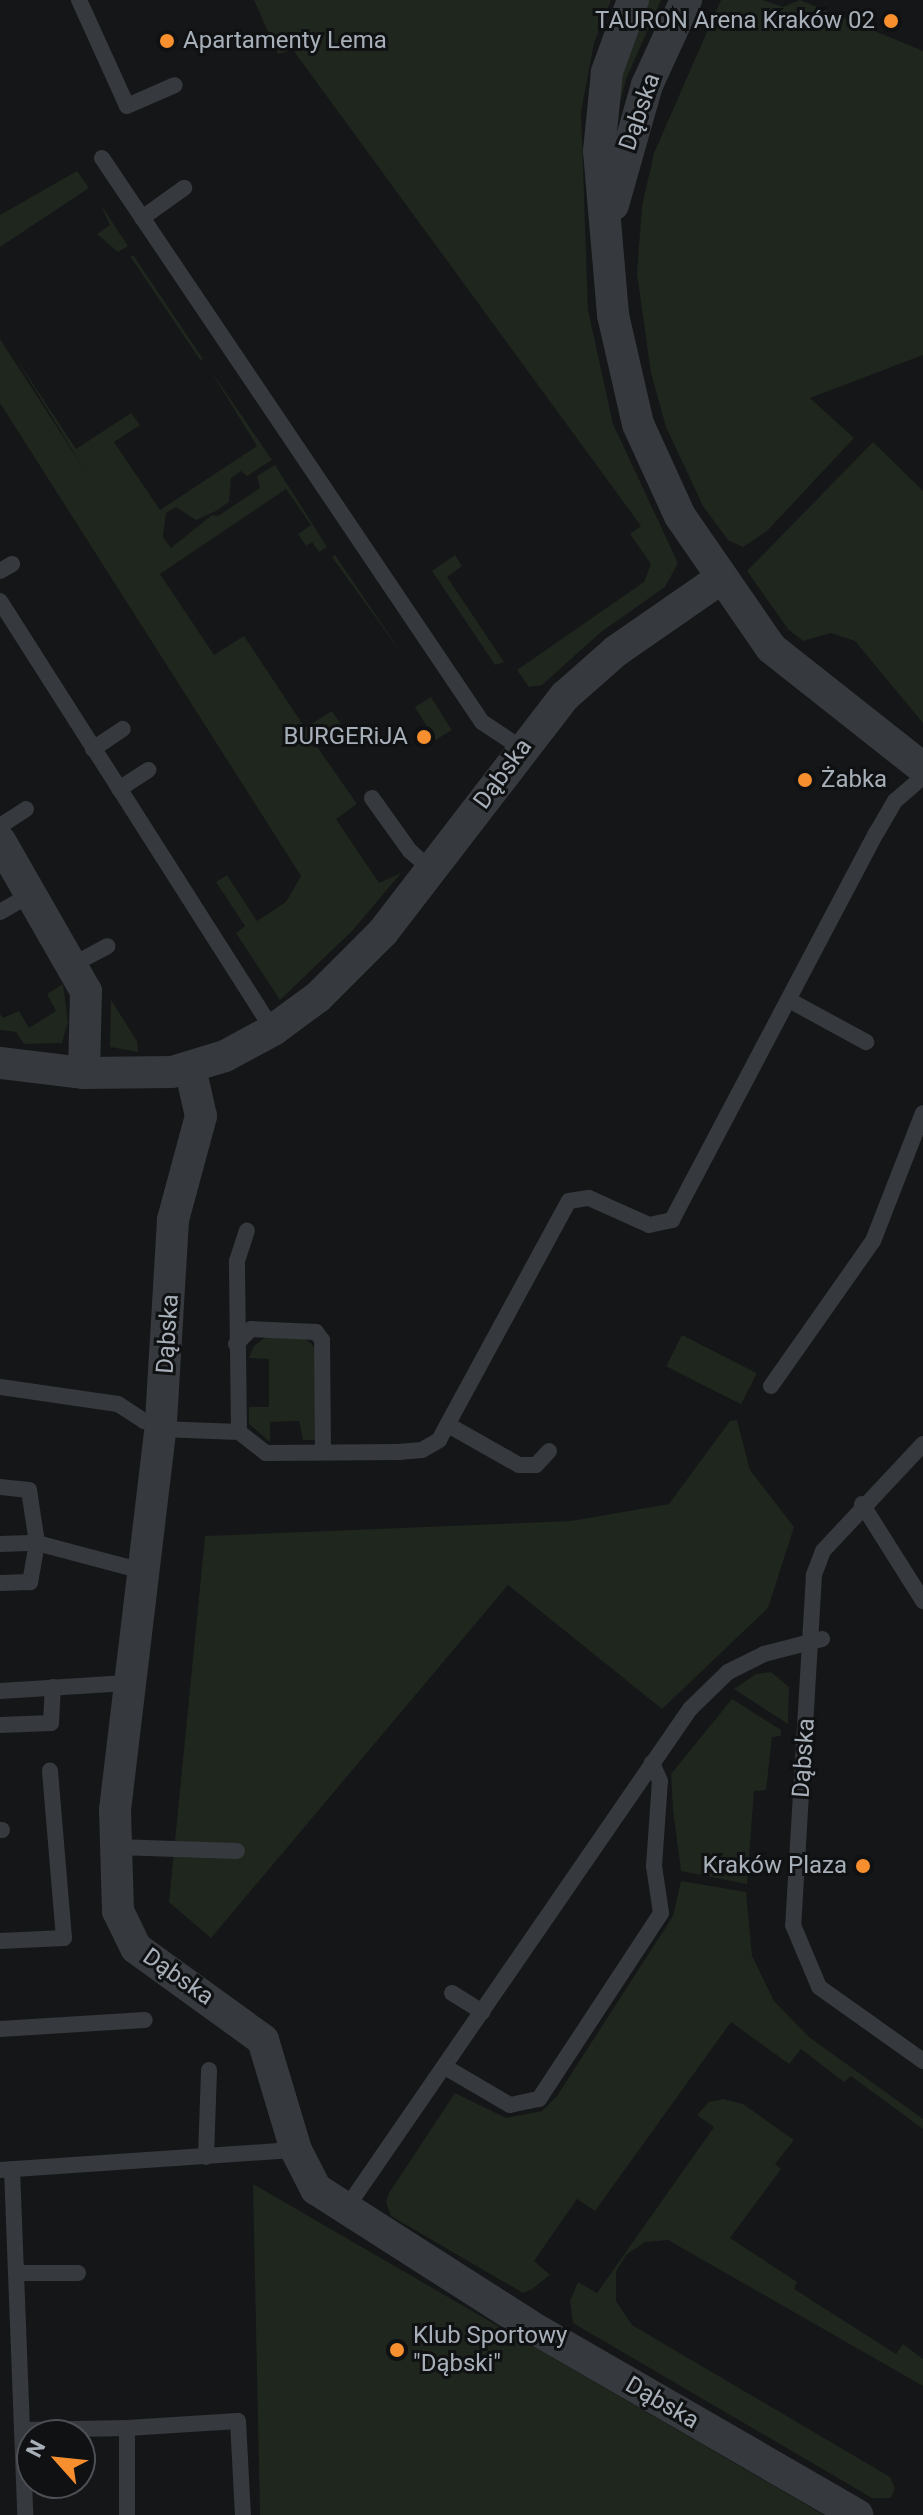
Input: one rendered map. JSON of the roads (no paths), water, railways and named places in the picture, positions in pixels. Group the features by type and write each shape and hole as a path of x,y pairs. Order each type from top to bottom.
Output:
{"street":[{"name":"Dąbska","path":"633,0 617,38 600,108 599,151 608,228 613,315 638,424 680,516 720,579 771,648 923,768"},
{"name":"Dąbska","path":"608,228 647,85 686,0"},
{"name":"Dąbska","path":"0,1063 84,1073 190,1068 273,1030 340,977 433,871 521,748 588,674 720,579"},
{"path":"0,841 74,964 87,1005 84,1073"},
{"name":"Dąbska","path":"190,1068 201,1116 173,1220 160,1427 127,1683 116,1847 118,1911 136,1948 263,2040 296,2150 316,2189 530,2326 857,2515"}],"lane":[{"path":"79,0 127,106 175,85"},
{"path":"102,158 482,722 521,748"},
{"path":"142,218 184,188"},
{"path":"0,601 273,1030"},
{"path":"93,749 123,729"},
{"path":"119,789 148,770"},
{"path":"0,1387 118,1404 144,1421 160,1427 239,1432 266,1453 422,1450 450,1426 569,1201 589,1198 649,1225 672,1220 895,801 923,777"},
{"path":"372,798 410,851 433,871"},
{"path":"0,826 26,809"},
{"path":"0,912 31,894"},
{"path":"74,964 108,946"},
{"path":"789,1000 866,1042"},
{"path":"771,1386 873,1241 923,1113"},
{"path":"239,1432 237,1261 247,1231"},
{"path":"236,1344 251,1329 316,1332 322,1340 323,1452"},
{"path":"450,1426 519,1465 536,1465 549,1451"},
{"name":"Dąbska","path":"923,1444 862,1504 823,1551 814,1575 817,1641 793,1925 819,1987 923,2061"},
{"path":"0,1487 29,1490 37,1543 30,1582 0,1583"},
{"path":"862,1504 923,1601"},
{"path":"0,1544 37,1543 142,1571"},
{"path":"345,2210 690,1709 728,1672 764,1654 817,1641"},
{"path":"0,1691 127,1683"},
{"path":"0,1725 51,1723 53,1687"},
{"path":"445,2067 510,2105 539,2099 661,1913 654,1866 660,1781 652,1763"},
{"path":"0,1941 64,1938 50,1771"},
{"path":"116,1847 237,1851"},
{"path":"452,1993 482,2012"},
{"path":"0,2029 145,2020"},
{"path":"206,2157 209,2070"},
{"path":"22,2419 16,2273 6,2169 296,2150"},
{"path":"16,2273 78,2273"},
{"path":"96,2429 238,2421 243,2515"},
{"path":"127,2428 127,2515"}],"place":[{"name":"TAURON Arena Kraków 02","path":"891,21"},
{"name":"Apartamenty Lema","path":"167,41"},
{"name":"BURGERiJA","path":"424,737"},
{"name":"Żabka","path":"805,780"},
{"name":"Kraków Plaza","path":"863,1866"},
{"name":"Klub Sportowy \"Dąbski\"","path":"397,2350"}]}
